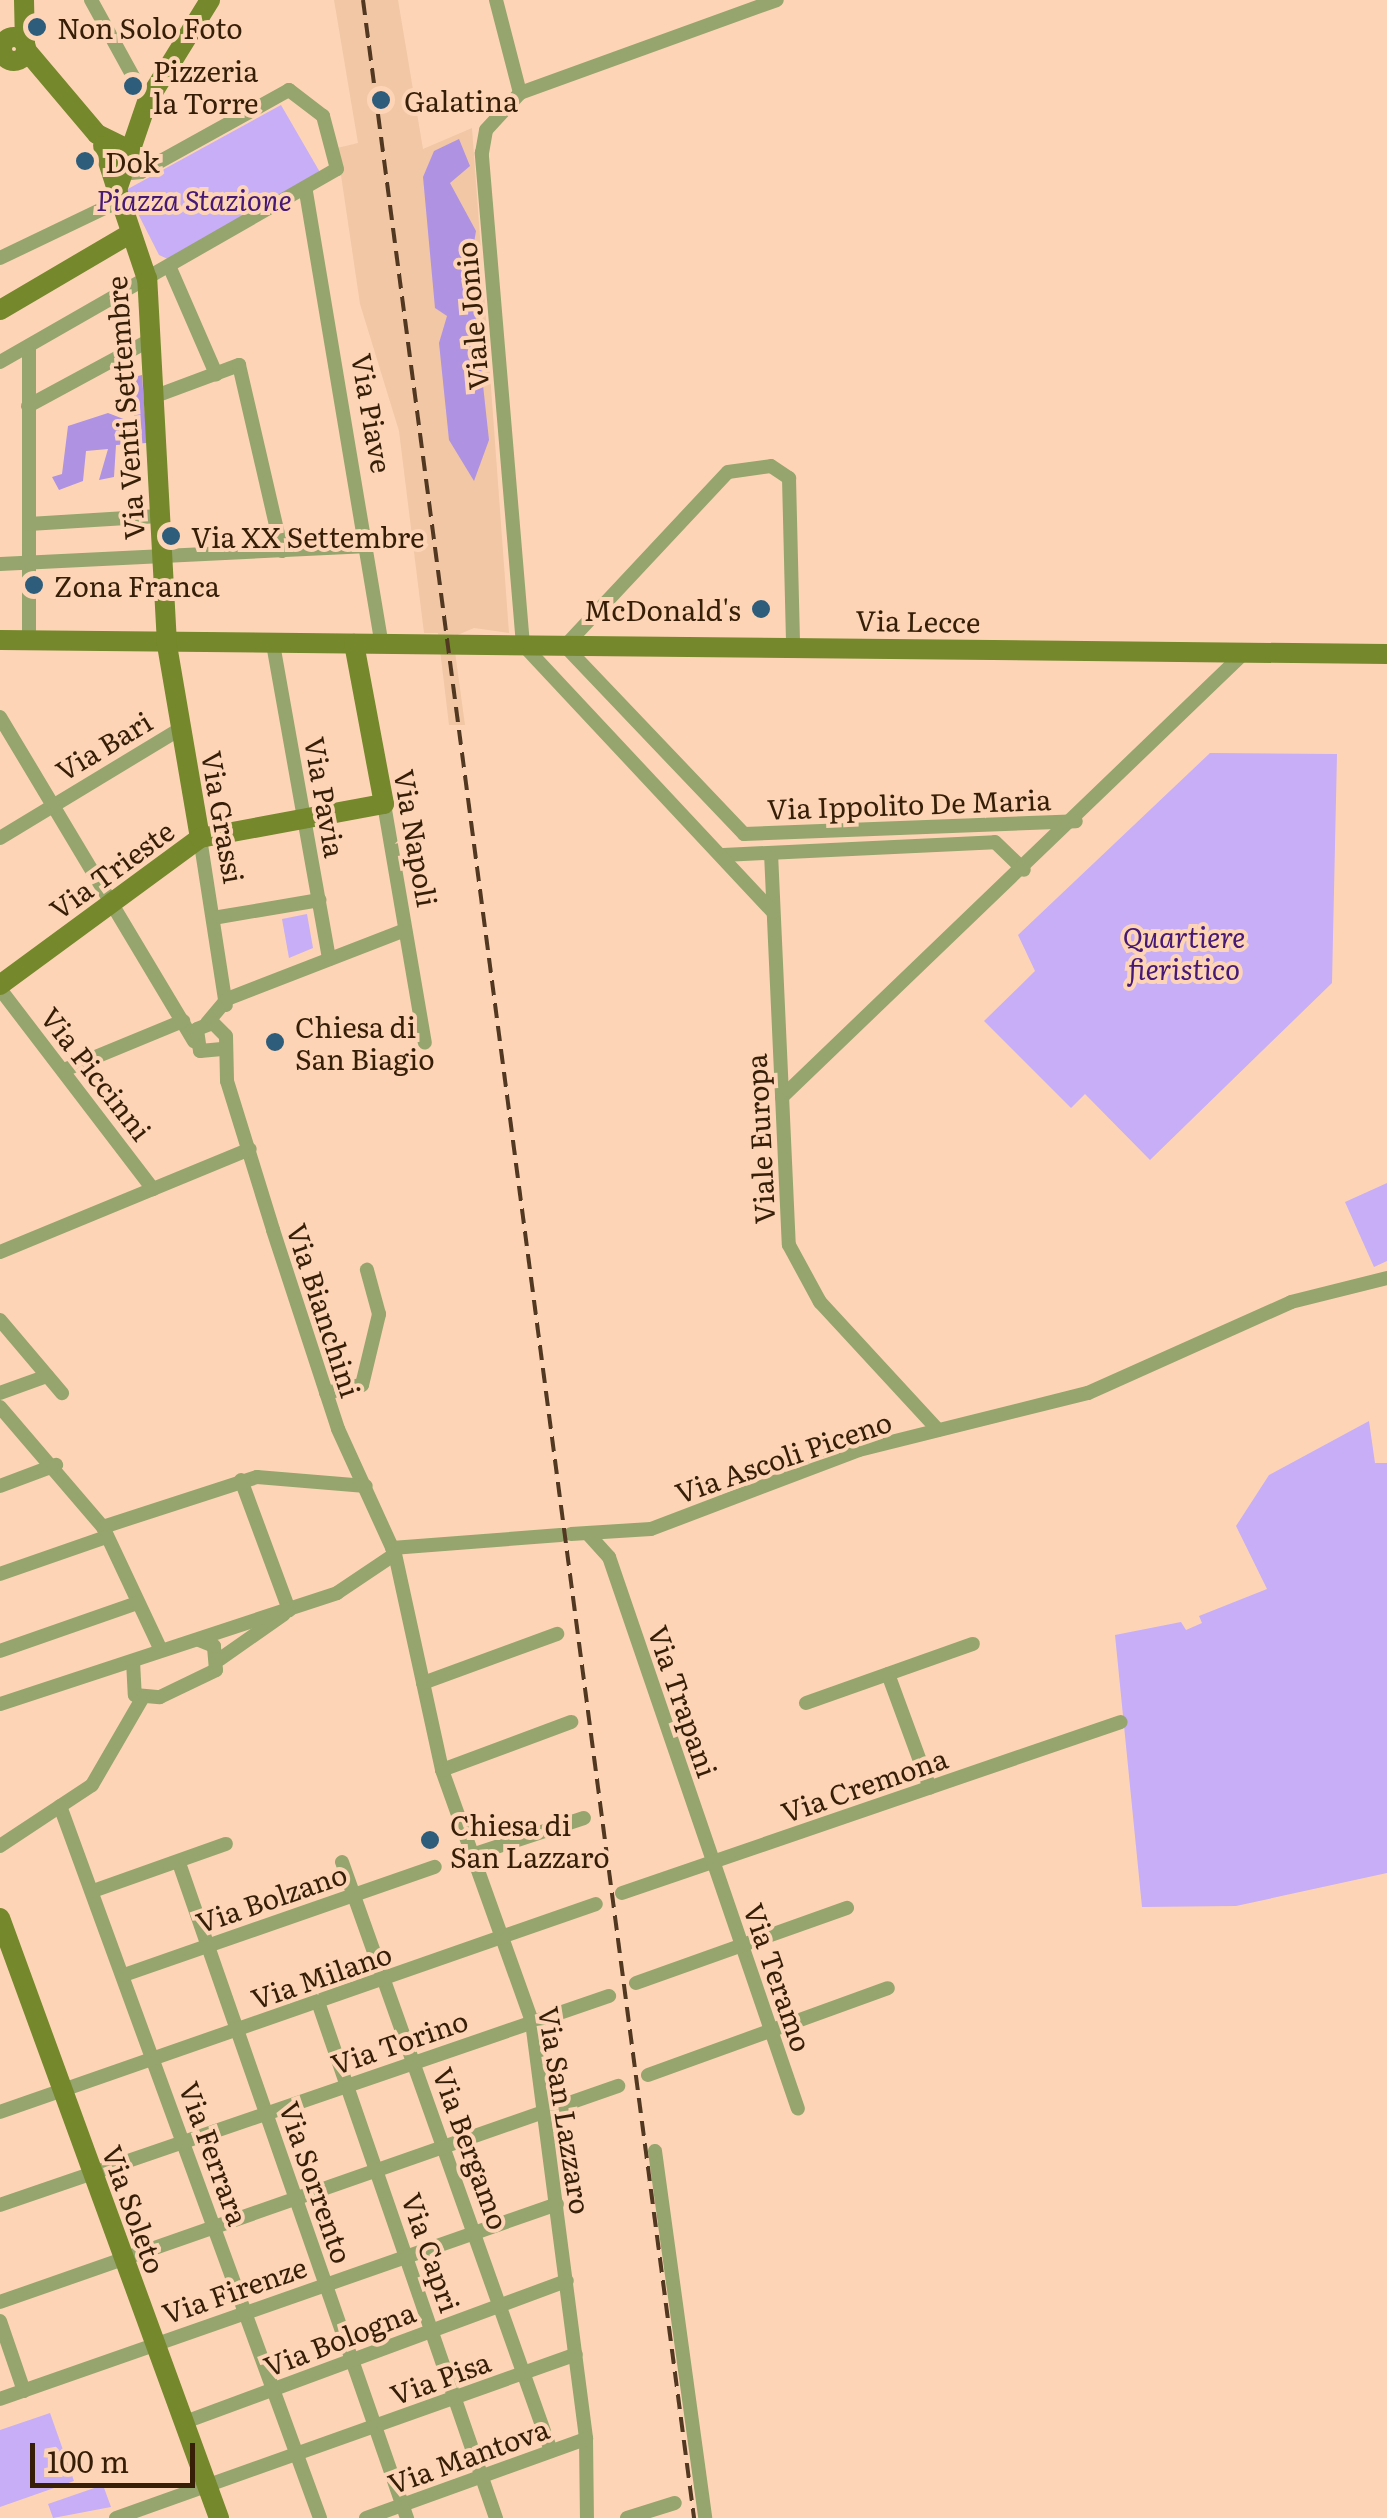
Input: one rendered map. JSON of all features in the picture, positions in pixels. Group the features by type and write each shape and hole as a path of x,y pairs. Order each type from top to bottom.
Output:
{"main road":[{"path":"121,175 147,102 210,0"},
{"path":"24,1 11,47 100,140 121,175"},
{"name":"Via Venti Settembre","path":"100,140 121,175 128,235 148,280 167,644"},
{"path":"0,310 128,235"},
{"name":"Via Lecce","path":"0,640 1387,654"},
{"name":"Via Grassi","path":"167,644 200,838"},
{"name":"Via Napoli","path":"354,644 384,804"},
{"name":"Via Trieste","path":"0,987 200,838 384,804"},
{"name":"Via Soleto","path":"0,1918 219,2518"}],"street":[{"path":"91,0 147,102"},
{"path":"496,0 520,93 778,0"},
{"path":"0,258 121,175 141,172 289,90 323,116 337,169 306,192 0,362"},
{"name":"Viale Jonio","path":"520,93 486,130 482,153 522,644"},
{"name":"Via Piave","path":"306,192 369,546 382,644"},
{"path":"170,268 216,374"},
{"path":"28,406 150,340"},
{"path":"28,346 29,641"},
{"path":"153,396 238,365 282,551"},
{"path":"722,856 744,834 588,677 566,646 728,472 770,466 788,478 794,646"},
{"path":"29,524 159,516"},
{"path":"0,564 369,546"},
{"name":"Via Pavia","path":"273,644 328,959"},
{"path":"522,644 773,912"},
{"name":"Via Ippolito De Maria","path":"782,1098 1076,821 1246,652"},
{"path":"569,694 588,677"},
{"path":"0,717 178,1021 227,1081"},
{"name":"Via Bari","path":"0,838 180,729"},
{"name":"Via Napoli","path":"384,804 425,1042"},
{"name":"Via Ippolito De Maria","path":"744,834 1076,821"},
{"path":"994,824 995,842"},
{"name":"Via Grassi","path":"200,838 228,1000"},
{"name":"Via Ippolito De Maria","path":"722,856 995,842 1024,870"},
{"name":"Viale Europa","path":"771,853 789,1245 799,1270 938,1430"},
{"path":"213,918 319,900"},
{"path":"200,1047 204,1024 228,1000 405,930"},
{"name":"Via Piccinni","path":"0,987 153,1189"},
{"path":"227,1081 222,1049 228,1000"},
{"path":"64,1070 178,1021 223,1029"},
{"path":"200,1047 222,1049"},
{"name":"Via Bianchini","path":"227,1081 326,1394 394,1551"},
{"path":"0,1252 250,1148"},
{"path":"326,1394 362,1385 379,1314 367,1270"},
{"name":"Via Ascoli Piceno","path":"394,1551 566,1534 628,1532 938,1430 1068,1398 1291,1302 1387,1278"},
{"path":"0,1320 62,1393"},
{"path":"0,1393 47,1376"},
{"path":"0,1406 56,1465 104,1532 160,1648"},
{"path":"0,1486 56,1465"},
{"path":"0,1574 242,1480 366,1486"},
{"path":"242,1480 289,1610"},
{"path":"609,1556 628,1532"},
{"name":"Via Trapani","path":"589,1535 609,1556 712,1861"},
{"path":"0,1846 92,1784 142,1697 196,1683 220,1659 289,1610 394,1551"},
{"name":"Via San Lazzaro","path":"394,1551 442,1770 532,2022 586,2438 587,2518"},
{"path":"0,1651 138,1603"},
{"path":"0,1704 133,1661 160,1648 199,1640 289,1610"},
{"path":"422,1683 556,1634"},
{"path":"199,1640 220,1659"},
{"path":"806,1703 973,1644"},
{"path":"133,1661 129,1684 142,1697"},
{"path":"888,1674 930,1788"},
{"path":"442,1770 570,1722"},
{"name":"Via Cremona","path":"622,1893 1121,1722"},
{"name":"Via Ferrara","path":"60,1806 320,2518"},
{"path":"470,1856 584,1818"},
{"path":"93,1891 226,1844"},
{"name":"Via Teramo","path":"712,1861 798,2109"},
{"name":"Via Bergamo","path":"342,1862 444,2141 550,2452"},
{"name":"Via Sorrento","path":"179,1863 405,2512"},
{"name":"Via Bolzano","path":"124,1975 434,1867"},
{"name":"Via Milano","path":"0,2112 596,1904"},
{"path":"636,1982 847,1908"},
{"path":"648,2075 888,1988"},
{"name":"Via Torino","path":"0,2205 609,1996"},
{"name":"Via Capri","path":"318,2002 496,2518"},
{"path":"0,2302 444,2141 618,2086"},
{"path":"655,2151 705,2518"},
{"name":"Via Firenze","path":"0,2399 475,2229 557,2204"},
{"name":"Via Bologna","path":"185,2422 566,2282"},
{"path":"0,2321 24,2391"},
{"name":"Via Pisa","path":"116,2518 576,2354"},
{"name":"Via Mantova","path":"366,2518 405,2512 482,2476 586,2438"},
{"path":"627,2518 675,2503"}],"shaded area":[{"path":"334,0 398,0 423,149 472,128 509,633 474,628 453,637 465,725 449,725 438,633 424,633 399,431 360,304 337,148 358,143"},
{"path":"459,139 470,166 450,183 476,231 470,266 489,440 474,481 449,440 439,343 447,316 435,308 423,177 434,151"},
{"path":"142,375 147,443 116,445 114,477 99,480 108,449 86,451 83,481 59,490 52,477 62,474 68,426 108,413 134,423 134,377"}],"green space":[{"name":"Piazza Stazione","path":"281,105 321,174 170,260 159,255 126,190"},
{"name":"Quartiere fieristico","path":"1210,753 1337,754 1332,983 1150,1160 1085,1094 1071,1108 984,1021 1035,971 1018,935"},
{"path":"307,914 313,948 289,958 282,919"},
{"path":"1387,1183 1387,1261 1374,1267 1345,1202"},
{"path":"1369,1421 1375,1463 1387,1463 1387,1873 1236,1906 1142,1907 1115,1635 1181,1622 1186,1630 1202,1623 1199,1616 1267,1589 1236,1526 1269,1475"},
{"path":"50,2413 74,2481 0,2507 0,2430"},
{"path":"103,2485 111,2507 53,2518 48,2504"}],"railway":[{"path":"363,0 694,2518"}],"place":[{"name":"Non Solo Foto","path":"37,27"},
{"name":"Pizzeria la Torre","path":"133,86"},
{"name":"Galatina","path":"381,100"},
{"name":"Dok","path":"85,161"},
{"name":"Via XX Settembre","path":"171,536"},
{"name":"Zona Franca","path":"34,585"},
{"name":"McDonald's","path":"761,609"},
{"name":"Chiesa di San Biagio","path":"275,1042"},
{"name":"Chiesa di San Lazzaro","path":"430,1840"}]}
